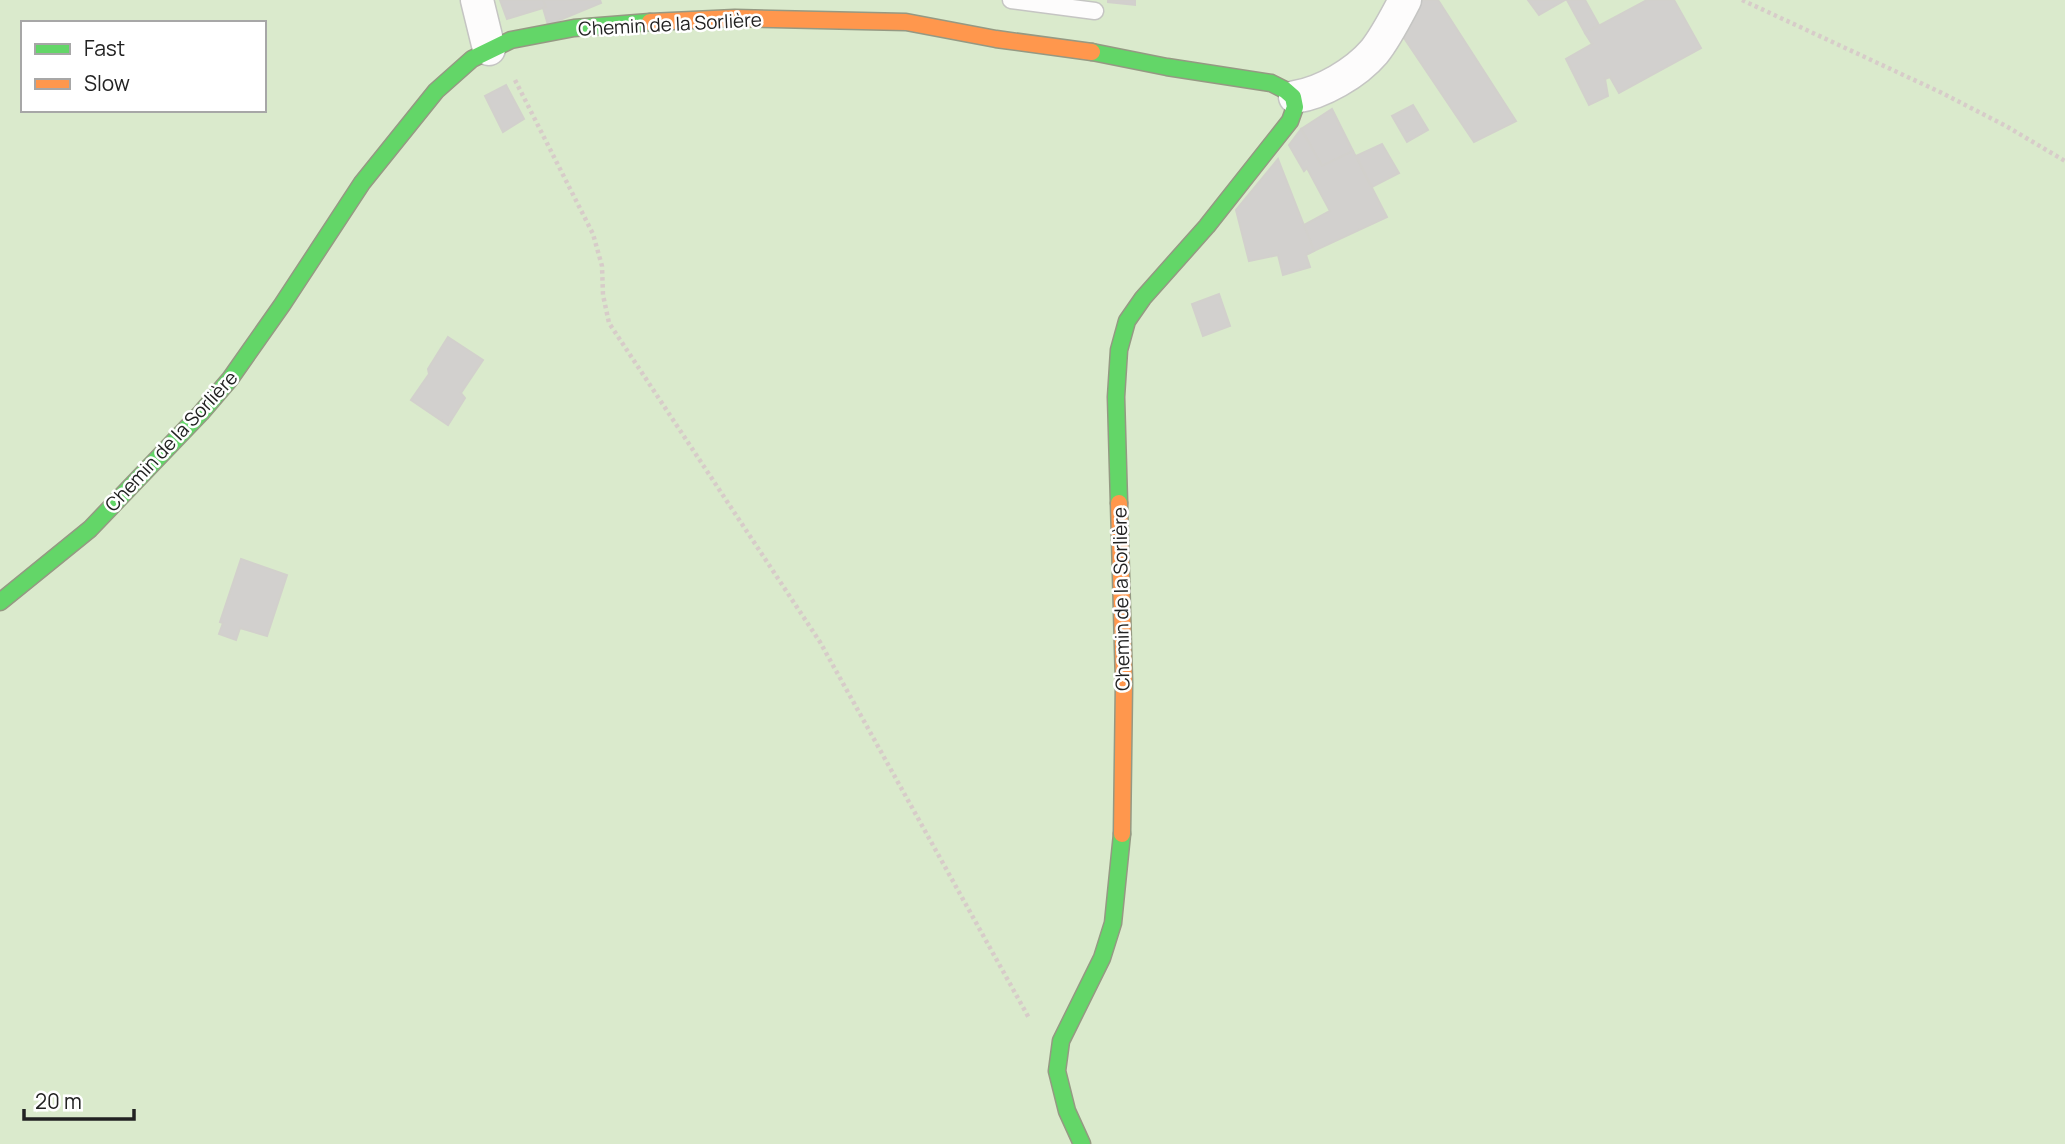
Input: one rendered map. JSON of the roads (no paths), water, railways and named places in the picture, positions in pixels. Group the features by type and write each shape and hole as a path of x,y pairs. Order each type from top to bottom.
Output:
{"street":[{"path":"477,0 496,47"},
{"path":"1295,97 1324,89 1373,52 1405,0"},
{"name":"Chemin de la Sorlière","path":"0,603 90,528 201,413 230,379 275,316 362,183 436,91 472,59 496,47 536,34 638,22 907,16 996,39 1098,53 1271,83 1287,89 1295,97 1296,109 1290,121 1207,226 1143,298 1126,321 1119,350 1116,397 1124,724 1123,818 1118,885 1113,923 1102,958 1061,1041 1057,1071 1067,1111 1082,1144"}],"lane":[{"path":"1012,0 1095,11"}]}
